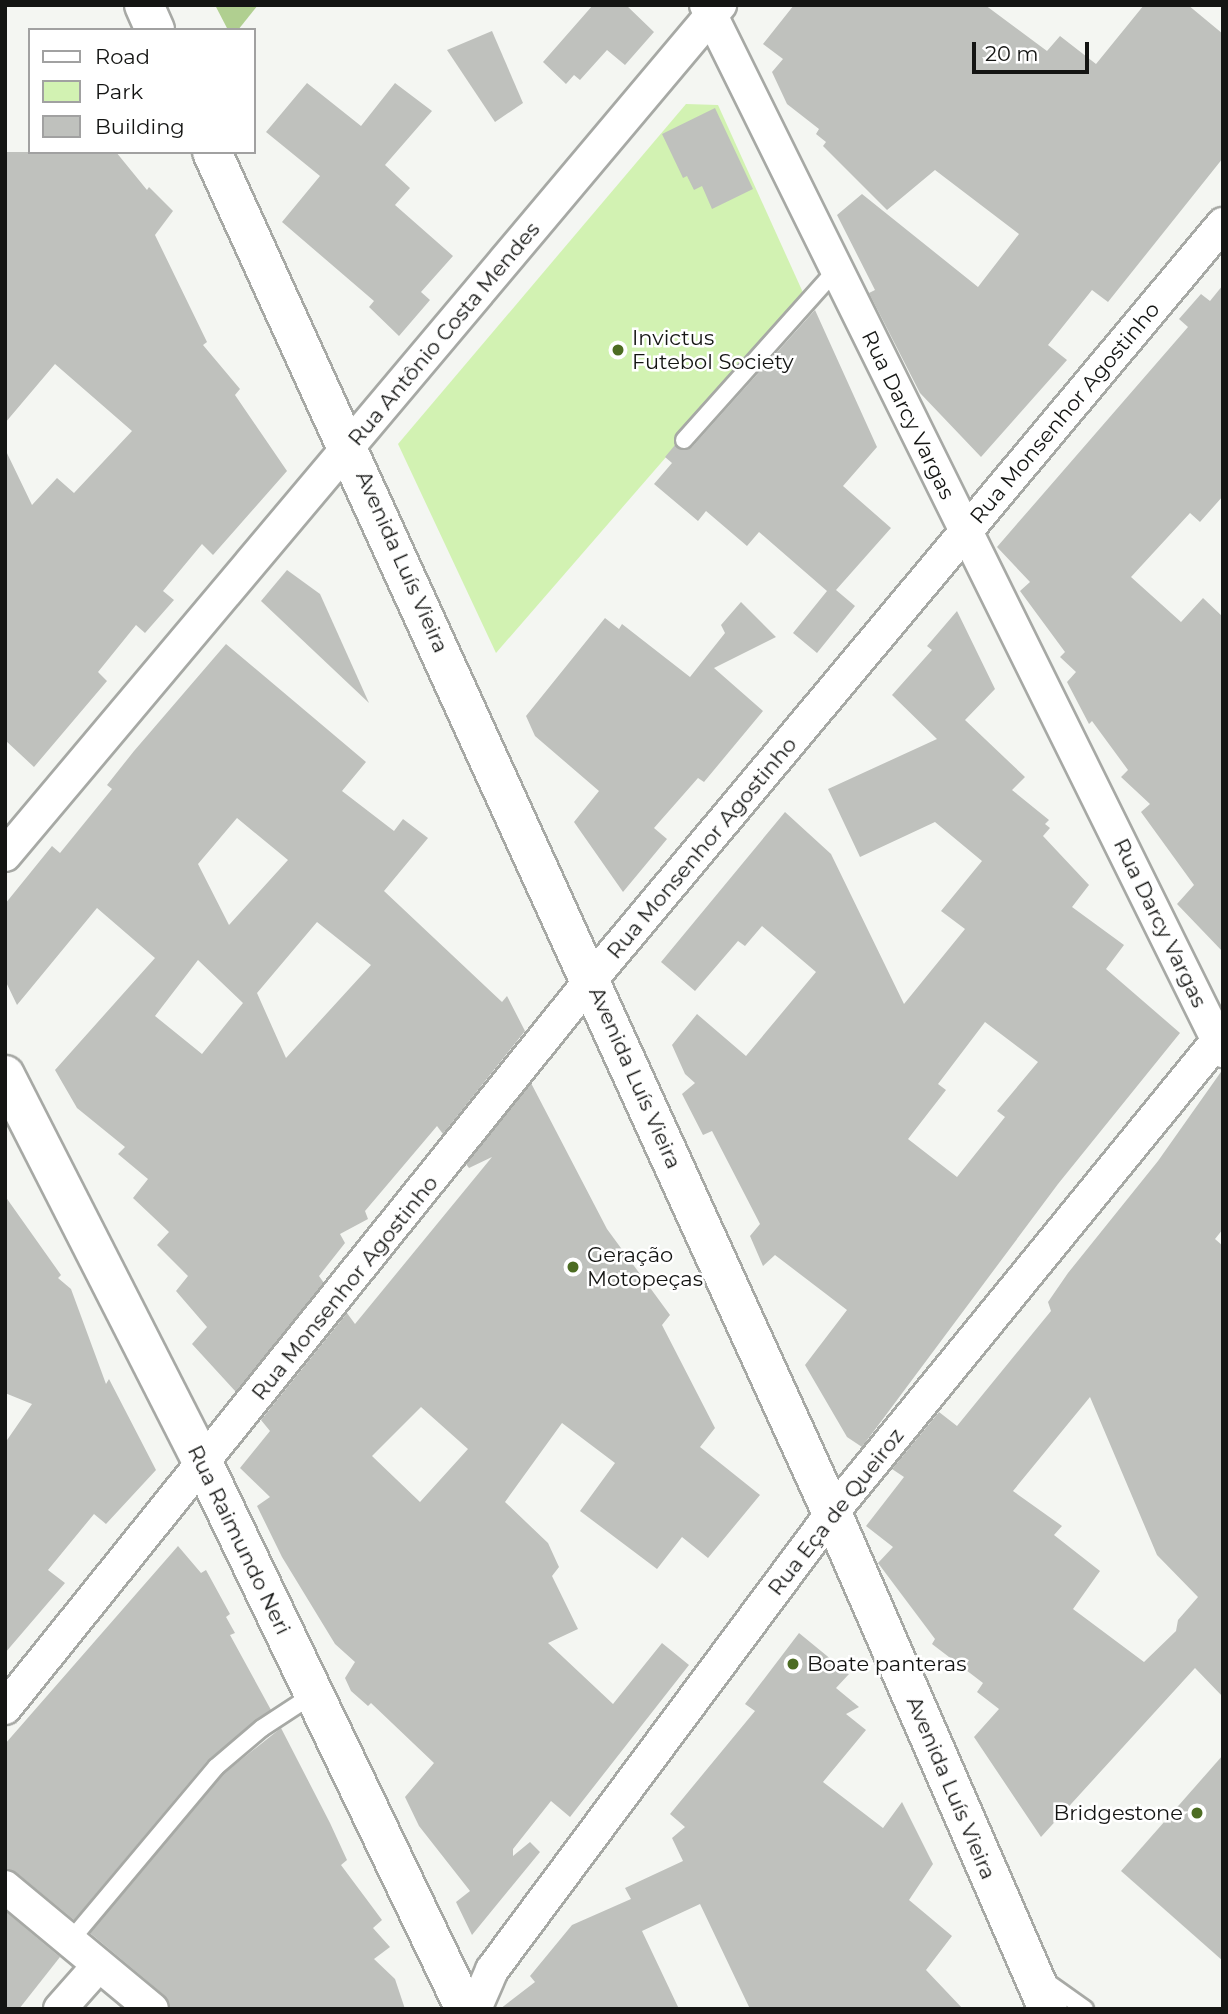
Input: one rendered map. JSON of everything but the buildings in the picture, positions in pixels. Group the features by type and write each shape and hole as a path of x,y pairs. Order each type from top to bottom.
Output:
{"main road":[{"path":"144,5 154,28"},
{"name":"Avenida Luís Vieira","path":"213,154 349,446 832,1513 1048,2009"},
{"name":"Rua Raimundo Neri","path":"5,1075 204,1465 465,2009"}],"street":[{"name":"Rua Darcy Vargas","path":"712,9 965,532 1221,1042"},
{"name":"Rua Antônio Costa Mendes","path":"5,855 712,9"},
{"name":"Rua Monsenhor Agostinho","path":"5,1707 204,1465 590,981 1223,224"},
{"name":"Rua Eça de Queiroz","path":"475,2009 492,1970 832,1513 1221,1042"},
{"path":"5,1887 152,2009"},
{"path":"60,2009 98,1966"}],"lane":[{"path":"684,440 836,270"},
{"path":"70,1941 216,1767 262,1728 314,1694"},
{"path":"1030,1971 1085,2009"}],"green space":[{"name":"Invictus Futebol Society","path":"686,104 718,105 805,297 496,653 398,444"}],"shaded area":[{"path":"215,5 258,5 240,28 227,28"}],"place":[{"name":"Invictus Futebol Society","path":"618,350"},
{"name":"Geração Motopeças","path":"573,1267"},
{"name":"Boate panteras","path":"793,1664"},
{"name":"Bridgestone","path":"1197,1813"}]}
